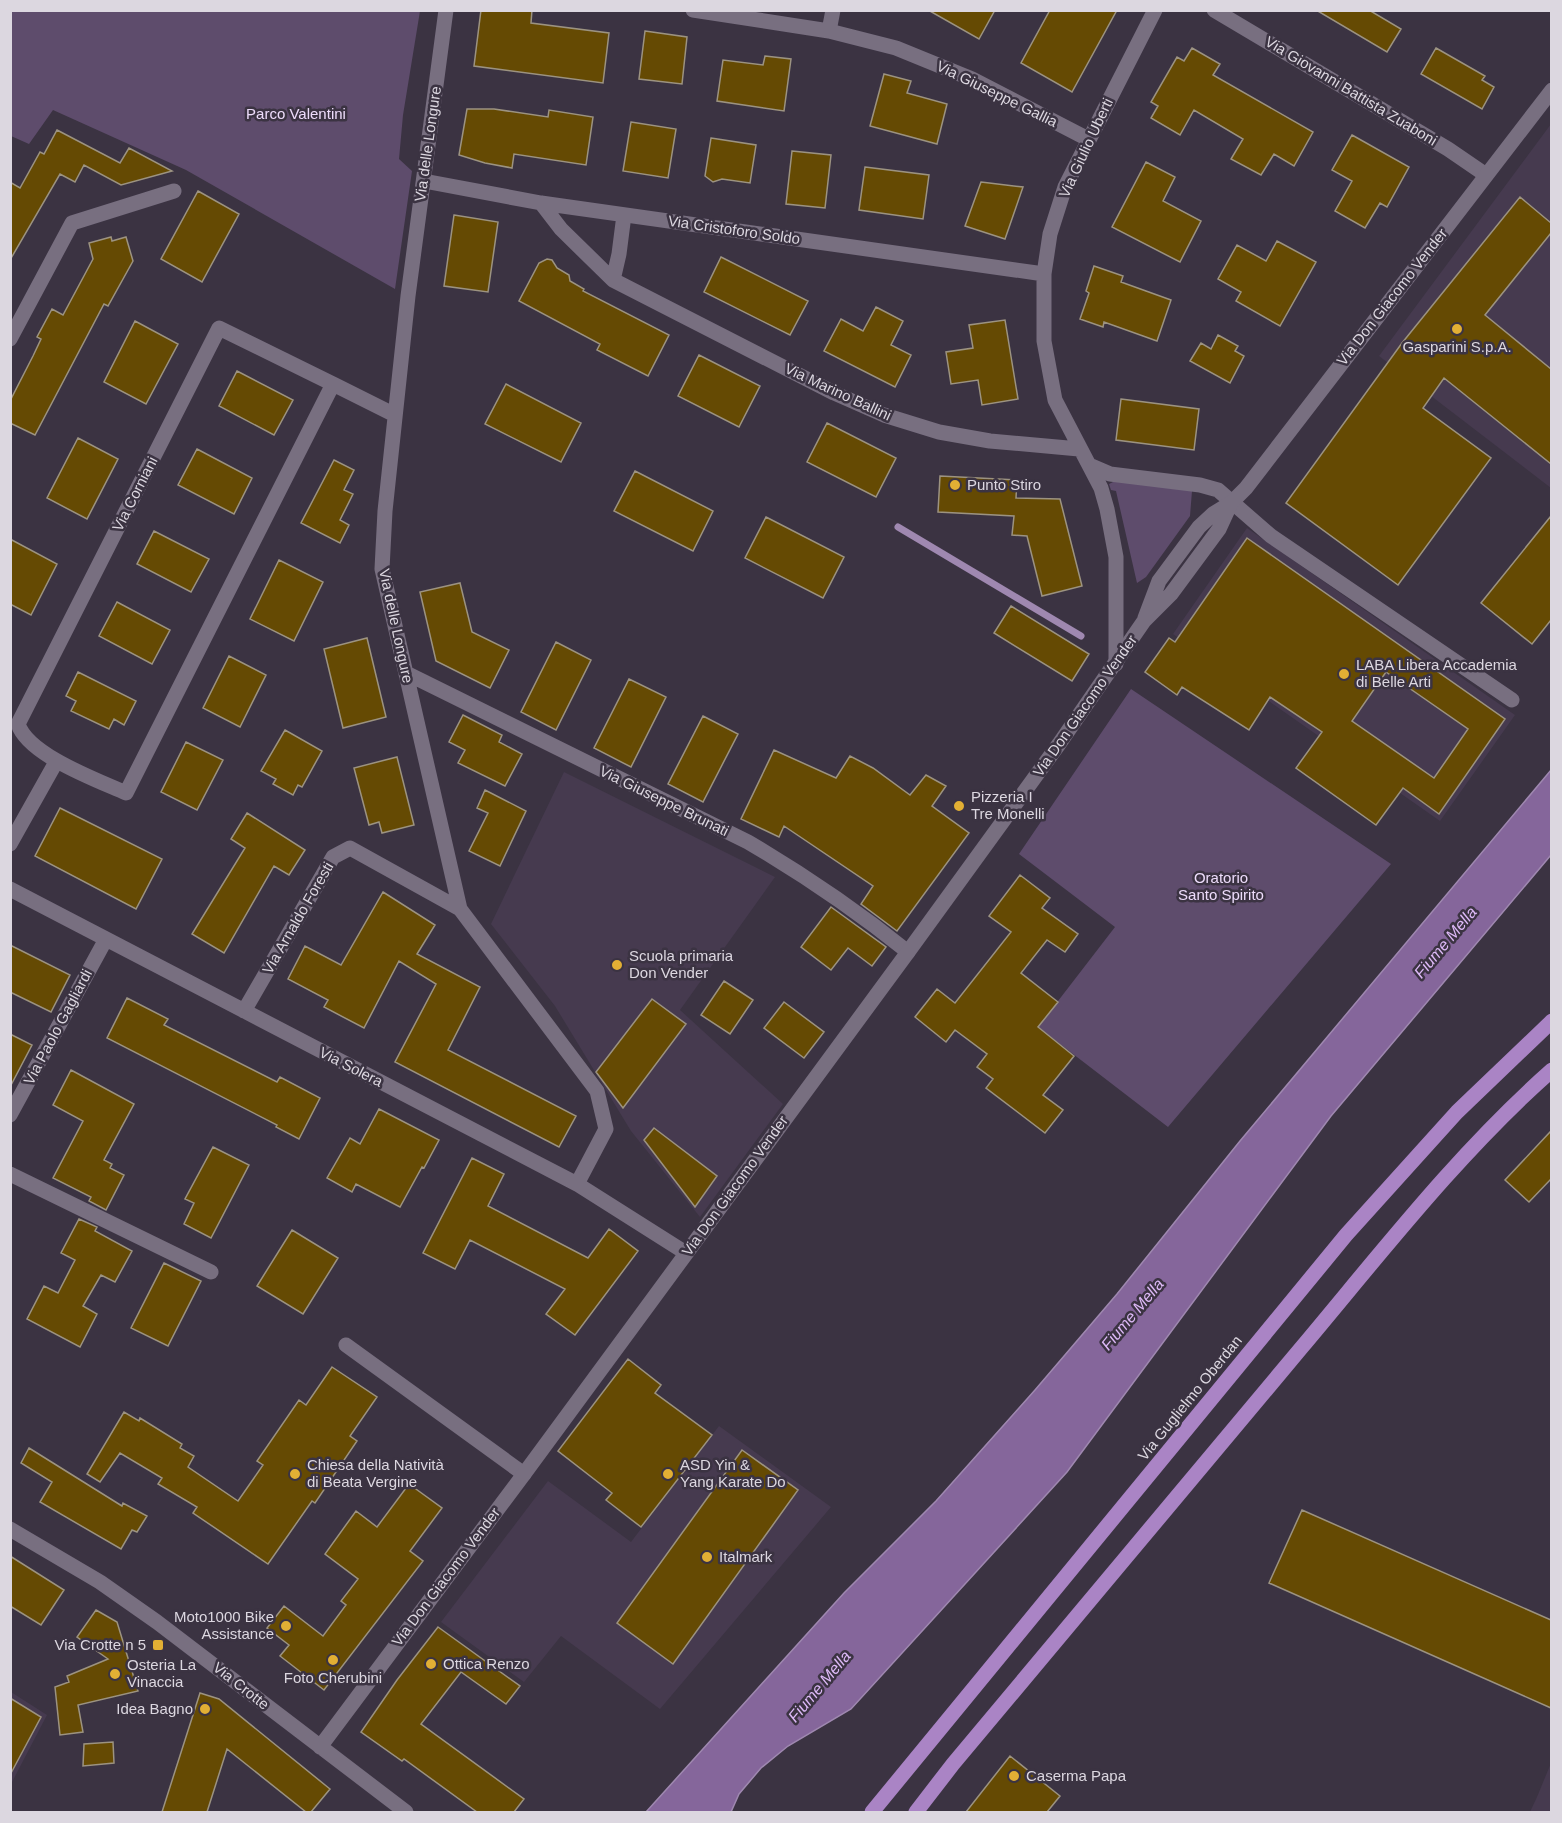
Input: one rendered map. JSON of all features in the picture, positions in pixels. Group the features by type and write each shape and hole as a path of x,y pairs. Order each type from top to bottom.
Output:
{"main road":[{"name":"Via Guglielmo Oberdan","path":"872,1812 1353,1227 1457,1112 1551,1021"},
{"path":"916,1812 953,1764 1314,1334 1376,1256 1487,1133 1551,1070"}],"street":[{"name":"Via delle Longure","path":"446,10 408,296 385,511 382,569 460,909 597,1091 606,1129 577,1185"},
{"name":"Via Giuseppe Gallia","path":"693,10 829,31 896,48 972,79 1088,140"},
{"path":"829,31 833,10"},
{"name":"Via Giulio Uberti","path":"1116,664 1116,557 1104,497 1055,400 1044,341 1044,274 1050,234 1065,188 1155,10"},
{"name":"Via Giovanni Battista Zuaboni","path":"1214,10 1448,149 1486,175"},
{"name":"Via Don Giacomo Vender","path":"320,1747 908,952 1116,664 1144,621 1171,594 1219,529 1232,502 1261,469 1551,90"},
{"name":"Via Cristoforo Soldo","path":"424,181 541,203 1044,274"},
{"path":"10,339 72,222 174,191"},
{"name":"Via Marino Ballini","path":"541,203 561,229 613,280 834,393 884,415 939,432 990,441 1079,449"},
{"path":"613,280 624,215"},
{"name":"Via Corniani","path":"333,384 126,793 56,762 21,734 18,724 219,328 333,384 395,415"},
{"path":"1089,465 1110,474 1210,486 1271,536 1512,700"},
{"name":"Via Giuseppe Brunati","path":"406,673 748,843 800,873 846,904 908,952"},
{"path":"10,844 56,762"},
{"name":"Via Arnaldo Foresti","path":"244,1011 333,857 351,848 460,909"},
{"name":"Via Solera","path":"10,889 577,1185 686,1253"},
{"name":"Via Paolo Gagliardi","path":"10,1115 106,939"},
{"path":"10,1174 211,1272"},
{"path":"346,1345 524,1474"},
{"name":"Via Crotte","path":"10,1529 100,1582 157,1622 406,1812"}],"shaded area":[{"path":"1551,124 1551,488 1379,356"},
{"name":"LABA Libera Accademia di Belle Arti","path":"1247,528 1515,715 1440,821 1173,634"},
{"name":"Scuola primaria Don Vender","path":"564,772 775,877 680,1010 783,1104 700,1217 631,1131 555,1006 491,924"},
{"path":"719,1426 831,1507 660,1709 561,1636 524,1682 441,1622 548,1481 631,1542"},
{"path":"11,1692 47,1715 11,1784"},
{"path":"1551,1763 1551,1812 1530,1812 1537,1797"}],"green space":[{"name":"Parco Valentini","path":"11,10 420,11 403,115 399,159 412,171 395,289 186,170 53,110 29,144 11,136"},
{"path":"1115,481 1192,491 1190,516 1146,577 1137,583 1116,491 1111,490 1109,484"},
{"name":"Oratorio Santo Spirito","path":"1131,689 1391,864 1168,1127 1038,1027 1115,927 1019,854"}],"water":[{"name":"Fiume Mella","path":"1551,770 1551,855 1331,1116 1067,1472 851,1709 788,1746 761,1768 739,1794 731,1812 646,1812 844,1593 936,1501 1035,1390"}],"building":[{"path":"481,10 532,10 531,23 609,33 603,83 474,66"},
{"path":"928,10 995,10 979,39"},
{"path":"1050,10 1117,10 1072,92 1021,63"},
{"path":"1316,10 1369,10 1401,29 1387,52"},
{"path":"645,31 687,37 682,84 639,79"},
{"path":"1192,48 1220,64 1213,75 1313,132 1294,166 1274,154 1261,175 1231,159 1243,139 1194,110 1180,135 1151,118 1158,106 1151,102 1177,57 1184,61"},
{"path":"1436,48 1485,76 1482,80 1494,87 1482,109 1421,74"},
{"path":"765,56 791,59 784,111 717,101 723,60 763,65"},
{"path":"884,74 911,81 907,93 947,104 937,144 870,126"},
{"path":"467,109 494,109 548,117 549,110 593,117 586,165 514,154 512,168 459,155"},
{"path":"631,122 676,129 668,178 623,171"},
{"path":"57,130 120,163 129,148 172,171 121,185 84,165 75,182 60,174 10,260 10,182 20,188 40,152 44,154"},
{"path":"1352,135 1409,167 1387,207 1380,203 1365,228 1335,211 1352,181 1332,170"},
{"path":"711,138 756,145 750,183 722,179 713,182 705,176"},
{"path":"792,151 831,155 825,208 786,204"},
{"path":"1146,162 1175,177 1163,201 1201,221 1180,262 1112,227"},
{"path":"865,167 929,175 923,219 859,210"},
{"path":"981,182 1023,187 1005,239 965,226"},
{"path":"198,191 239,214 202,282 161,259"},
{"path":"1520,197 1551,223 1551,233 1485,315 1551,369 1551,464 1444,378 1423,408 1491,458 1398,585 1286,503 1402,343"},
{"path":"454,215 498,222 488,292 444,286"},
{"path":"111,237 112,241 126,237 133,261 108,306 104,304 35,435 10,423 10,401 41,339 37,337 52,309 63,315 93,259 89,243"},
{"path":"1277,241 1316,262 1280,326 1236,301 1241,292 1218,279 1237,245 1266,261"},
{"path":"721,257 808,301 790,335 704,292"},
{"path":"547,259 552,260 557,268 569,275 570,281 584,289 583,291 669,335 648,376 597,350 600,344 519,301 539,263"},
{"path":"1094,266 1123,276 1121,282 1171,300 1157,341 1104,322 1103,327 1080,319 1089,293 1086,291"},
{"path":"876,307 903,321 891,345 911,355 895,387 824,351 841,319 863,331"},
{"path":"1005,320 1018,399 982,405 978,380 951,384 946,352 973,348 969,325"},
{"path":"135,321 178,344 146,404 104,382"},
{"path":"1218,335 1238,346 1235,351 1244,356 1230,383 1190,361 1201,343 1211,349"},
{"path":"699,355 760,386 739,427 678,396"},
{"path":"237,371 293,400 274,435 219,406"},
{"path":"506,384 581,423 561,462 485,424"},
{"path":"1121,399 1199,409 1194,450 1116,440"},
{"path":"827,423 896,458 876,497 807,462"},
{"path":"78,438 118,459 87,519 47,498"},
{"path":"197,449 252,478 234,514 178,485"},
{"path":"334,460 354,470 344,490 353,494 340,520 349,525 340,543 301,523"},
{"path":"635,471 713,511 693,551 614,511"},
{"path":"940,476 1017,480 1016,498 1060,499 1082,586 1042,596 1027,536 1012,535 1014,516 938,512"},
{"path":"1551,516 1551,620 1532,644 1481,603"},
{"path":"766,517 844,557 823,598 745,558"},
{"path":"154,531 209,559 191,592 137,564"},
{"name":"LABA Libera Accademia di Belle Arti","path":"1247,538 1505,719 1439,814 1403,788 1376,825 1296,768 1322,732 1270,697 1249,730 1182,687 1177,695 1145,672 1169,638 1175,642","holes":["1386,672 1468,729 1434,778 1352,721"]},
{"path":"10,539 57,564 31,615 10,604"},
{"path":"279,560 323,582 294,641 250,619"},
{"path":"460,583 472,632 509,650 490,688 436,661 420,592"},
{"path":"117,602 170,630 152,664 99,636"},
{"path":"1011,606 1089,654 1072,681 994,633"},
{"path":"367,638 386,717 343,728 324,649"},
{"path":"556,642 591,660 556,730 521,712"},
{"path":"229,656 266,675 240,727 203,708"},
{"path":"78,672 136,701 124,725 114,719 109,729 71,711 76,701 66,696"},
{"path":"629,679 666,697 631,767 594,748"},
{"path":"463,715 502,735 499,742 522,754 505,786 458,763 465,750 449,742"},
{"path":"703,716 738,734 703,802 668,784"},
{"path":"285,730 322,751 302,787 298,785 293,795 273,784 276,779 261,771"},
{"path":"186,742 223,760 197,810 161,792"},
{"path":"774,750 836,778 850,756 873,768 910,795 926,775 946,786 932,806 969,833 897,931 861,904 873,886 784,826 779,837 741,819"},
{"path":"397,757 414,825 382,833 379,822 369,825 354,768"},
{"path":"485,790 526,811 500,866 469,851 488,813 477,808"},
{"path":"60,808 162,859 136,909 35,856"},
{"path":"247,813 305,850 289,875 274,866 224,953 192,934 245,848 231,839"},
{"path":"1020,875 1050,898 1042,908 1078,934 1065,952 1047,940 1021,973 1058,1002 1038,1027 1074,1056 1043,1095 1063,1110 1045,1133 986,1088 993,1079 977,1067 987,1054 955,1030 946,1042 915,1017 937,989 955,1003 1011,932 989,916"},
{"path":"383,892 435,925 417,954 480,987 448,1050 576,1116 559,1147 395,1062 436,984 399,961 364,1028 324,1007 328,1000 288,979 305,946 341,965"},
{"path":"831,907 886,947 872,966 848,948 831,970 801,947"},
{"path":"10,945 70,975 51,1012 10,992"},
{"path":"724,981 753,1000 730,1034 701,1015"},
{"path":"127,998 168,1019 164,1025 277,1082 280,1077 320,1098 299,1139 276,1127 277,1125 107,1038"},
{"path":"652,999 686,1024 623,1108 596,1072"},
{"path":"784,1002 824,1032 804,1058 764,1028"},
{"path":"10,1034 32,1045 10,1087"},
{"path":"71,1070 134,1104 104,1160 112,1164 110,1168 124,1175 106,1210 89,1201 91,1197 53,1178 83,1121 53,1105"},
{"path":"379,1109 439,1140 400,1207 356,1184 352,1192 327,1178 350,1138 360,1144"},
{"path":"654,1128 717,1176 695,1207 644,1140"},
{"path":"1551,1131 1551,1179 1529,1202 1505,1180"},
{"path":"213,1147 249,1165 211,1238 184,1224 194,1203 185,1199"},
{"path":"472,1158 504,1174 488,1206 588,1258 609,1229 638,1251 575,1335 546,1314 565,1289 470,1240 455,1269 423,1253"},
{"path":"79,1219 97,1227 95,1231 132,1251 115,1282 101,1275 83,1306 97,1314 80,1347 27,1319 44,1286 58,1293 75,1260 61,1253"},
{"path":"292,1230 338,1258 303,1314 257,1286"},
{"path":"164,1263 201,1281 168,1346 131,1328"},
{"path":"628,1359 661,1385 655,1393 712,1435 641,1527 606,1500 612,1493 558,1451"},
{"name":"Chiesa della Natività di Beata Vergine","path":"332,1367 377,1397 350,1436 357,1441 315,1503 312,1501 268,1564 193,1513 197,1507 158,1484 162,1478 120,1453 100,1482 87,1474 124,1412 139,1421 140,1418 182,1444 180,1448 194,1456 188,1467 238,1501 263,1465 257,1461 299,1400 306,1405"},
{"path":"29,1448 122,1506 123,1503 147,1516 137,1532 132,1530 121,1549 40,1502 52,1482 21,1463"},
{"name":"Italmark","path":"742,1450 798,1490 673,1664 617,1623"},
{"path":"409,1484 442,1508 410,1551 423,1561 324,1690 280,1656 289,1645 267,1628 284,1606 323,1636 346,1605 341,1601 358,1579 325,1554 356,1511 377,1527"},
{"path":"1302,1510 1551,1620 1551,1708 1269,1583"},
{"path":"10,1556 64,1590 41,1625 10,1606"},
{"path":"96,1610 117,1622 138,1691 78,1705 83,1732 60,1735 55,1687 69,1682 67,1676 108,1659 77,1637"},
{"path":"438,1627 520,1686 506,1704 461,1672 421,1724 524,1799 514,1812 477,1812 404,1759 402,1761 361,1732"},
{"path":"200,1693 219,1699 330,1789 311,1812 306,1812 227,1749 207,1812 162,1812"},
{"path":"10,1698 41,1717 10,1775"},
{"path":"113,1742 114,1763 83,1766 84,1744"},
{"name":"Caserma Papa","path":"1010,1756 1060,1796 1047,1812 966,1812"}],"waterway":[{"path":"898,527 1081,636"}],"place":[{"name":"Gasparini S.p.A.","path":"1457,329"},
{"name":"Punto Stiro","path":"955,485"},
{"name":"LABA Libera Accademia di Belle Arti","path":"1344,674"},
{"name":"Pizzeria I Tre Monelli","path":"959,806"},
{"name":"Scuola primaria Don Vender","path":"617,965"},
{"name":"Chiesa della Natività di Beata Vergine","path":"295,1474"},
{"name":"ASD Yin & Yang Karate Do","path":"668,1474"},
{"name":"Italmark","path":"707,1557"},
{"name":"Moto1000 Bike Assistance","path":"286,1626"},
{"name":"Via Crotte n 5","path":"158,1645"},
{"name":"Foto Cherubini","path":"333,1660"},
{"name":"Ottica Renzo","path":"431,1664"},
{"name":"Osteria La Vinaccia","path":"115,1674"},
{"name":"Idea Bagno","path":"205,1709"},
{"name":"Caserma Papa","path":"1014,1776"}]}
